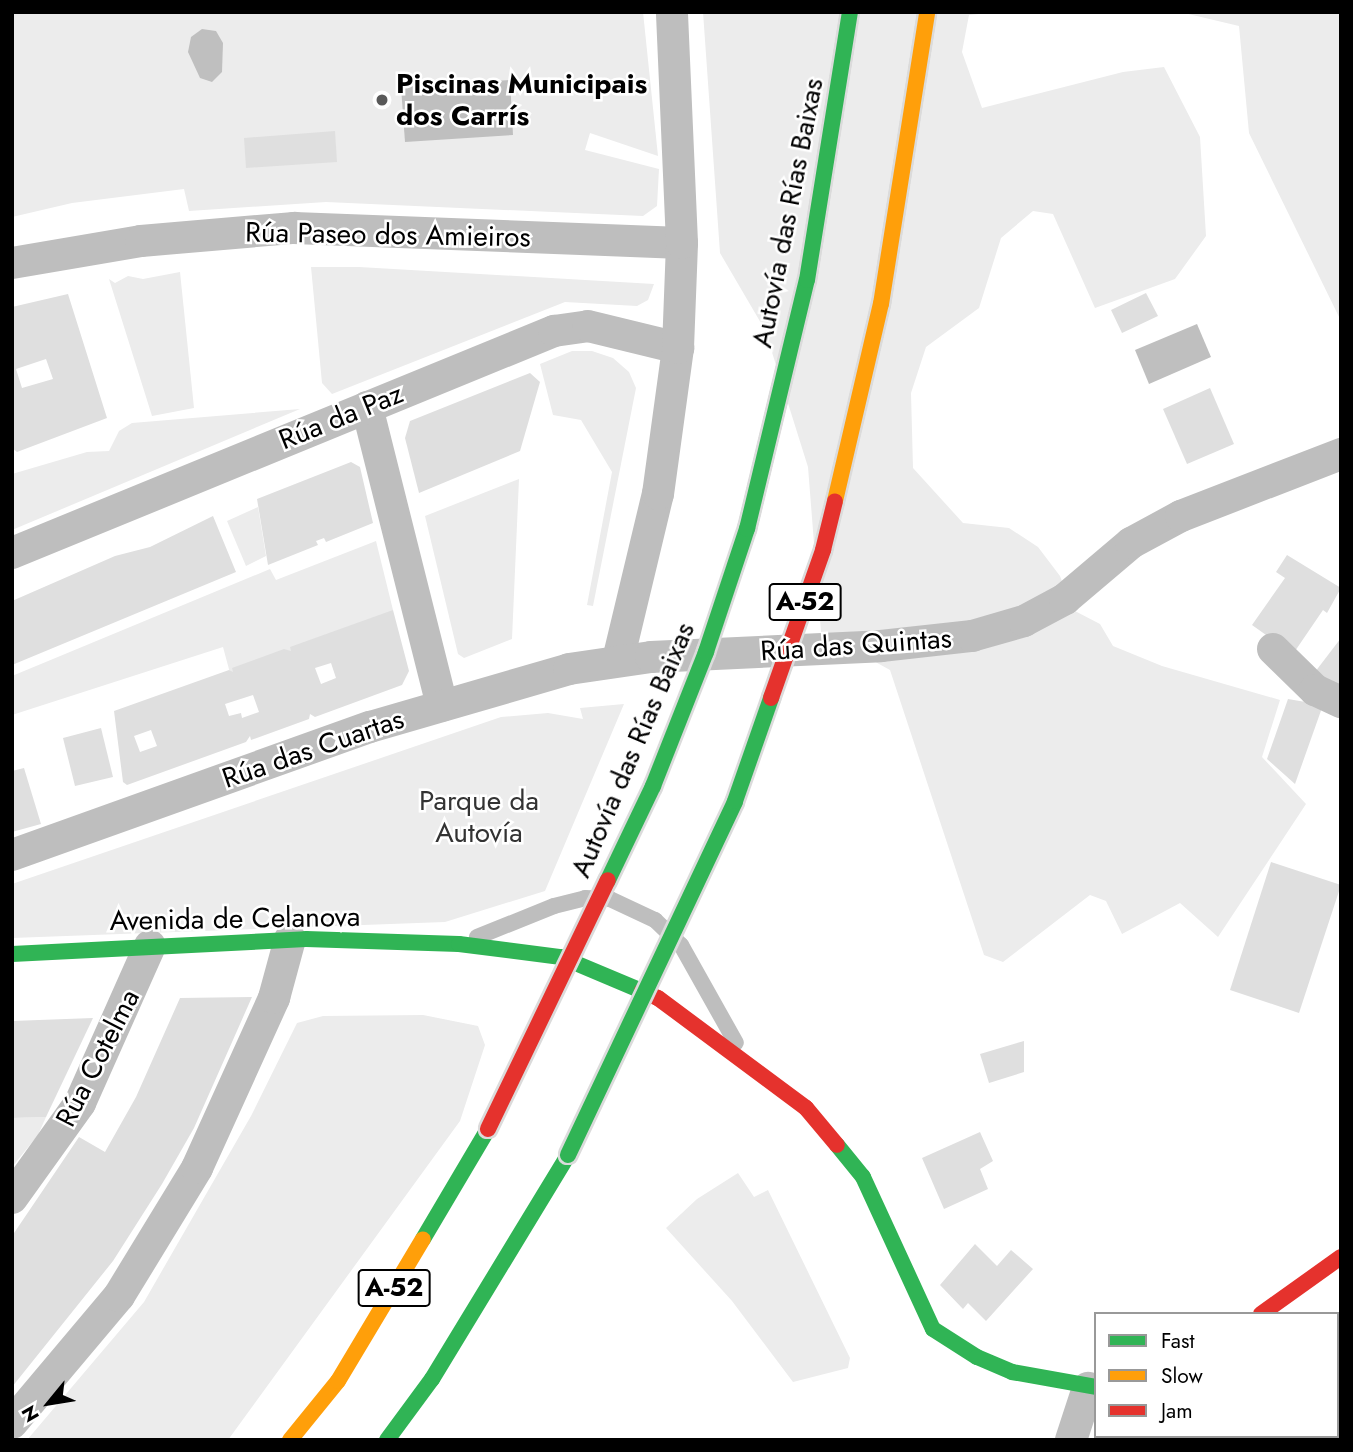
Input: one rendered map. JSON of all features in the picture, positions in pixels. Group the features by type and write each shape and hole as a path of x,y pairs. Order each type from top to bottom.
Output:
{"main road":[{"name":"Autovía das Rías Baixas","path":"290,1440 338,1381 488,1129 653,786 706,652 747,530 807,280 850,12"},
{"name":"A-52","path":"387,1440 432,1379 568,1155 736,802 823,550 881,304 927,12"},
{"name":"Avenida de Celanova","path":"12,954 290,939 459,944 561,957 658,998 806,1108 863,1177 933,1329 977,1357 1012,1372 1092,1387"},
{"path":"1264,1312 1341,1257"}],"street":[{"path":"618,660 658,494 678,348 682,243 672,12"},
{"name":"Rúa Paseo dos Amieiros","path":"12,263 141,241 294,228 682,243"},
{"name":"Rúa da Paz","path":"12,553 554,331 588,326 678,348"},
{"path":"367,407 442,706"},
{"name":"Rúa das Quintas","path":"618,660 881,646 972,636 1024,621 1065,599 1119,551 1181,516 1341,454"},
{"path":"1272,649 1315,690 1341,702"},
{"name":"Rúa das Cuartas","path":"12,855 370,727 569,669 618,660"},
{"path":"12,1423 118,1296 197,1168 274,998 290,939"},
{"name":"Rúa Cotelma","path":"12,1198 80,1103 150,946"},
{"path":"1071,1440 1092,1387"}],"lane":[{"path":"459,944 554,906 584,898 610,899 654,920 681,945 747,1062"}],"green space":[{"path":"12,12 643,12 658,156 590,133 585,150 659,169 657,206 643,216 326,202 189,211 184,189 72,203 12,217"},
{"path":"703,12 998,12 969,15 962,52 982,108 1123,72 1164,67 1200,137 1206,236 1175,279 1095,308 1053,214 1033,211 1001,238 979,308 926,347 911,393 913,468 963,523 1009,528 1038,547 1060,576 1073,610 1100,624 1113,646 1162,666 1280,700 1262,757 1306,804 1218,937 1180,903 1122,934 1106,901 1090,895 1003,962 984,955 890,670 821,632 808,467 765,330 720,253"},
{"path":"1180,12 1341,12 1341,321 1249,133 1239,26"},
{"path":"311,267 359,267 654,284 648,300 637,306 565,302 332,394 322,383"},
{"path":"180,272 194,408 152,416 109,279 115,283 128,276 143,279"},
{"path":"572,351 592,351 613,358 629,372 636,388 593,606 587,605 612,472 581,420 553,415 540,364"},
{"path":"300,409 12,530 12,474 87,452 109,451 119,431 132,423"},
{"path":"519,479 512,639 464,658 458,654 425,516"},
{"path":"258,507 266,556 246,566 227,521"},
{"path":"376,541 393,610 390,615 230,673 223,647 12,715 12,676 270,569 276,580"},
{"name":"Parque da Autovía","path":"624,704 545,891 445,922 12,938 12,884 501,717 548,713 583,719 580,708"},
{"path":"423,1015 478,1026 485,1045 460,1121 228,1440 27,1440 144,1302 251,1116 297,1023 323,1016"},
{"path":"46,1117 38,1135 12,1167 12,1118"},
{"path":"738,1173 754,1197 768,1190 850,1358 848,1368 793,1382 732,1301 666,1228 697,1199"}],"shaded area":[{"path":"202,29 216,31 223,43 222,72 212,82 200,78 188,52 191,37"},
{"path":"510,80 513,135 405,142 401,87"},
{"path":"1197,324 1211,357 1149,384 1135,350"}],"building":[{"path":"335,131 337,162 246,168 244,138"},
{"path":"1146,293 1158,316 1122,333 1111,310"},
{"path":"68,294 107,418 17,452 12,448 12,307","holes":["46,359 53,379 22,388 16,369"]},
{"path":"530,373 540,382 520,451 419,493 405,438 410,421"},
{"path":"1210,388 1234,444 1187,464 1163,409"},
{"path":"351,462 360,467 373,523 326,542 324,538 316,541 318,545 268,565 257,499"},
{"path":"213,516 236,572 12,665 12,601 115,556 150,547"},
{"path":"1287,555 1341,588 1327,613 1323,610 1293,654 1252,625 1285,578 1276,572"},
{"path":"393,610 409,671 402,685 315,717 310,714 309,719 251,740 250,736 246,742 127,785 123,782 114,711 229,670 233,672 232,668 284,649 291,651 290,647","holes":["331,663 336,678 321,684 315,668","253,695 259,712 242,718 241,713 229,716 225,704","151,730 157,746 140,752 134,736"]},
{"path":"1341,638 1341,691 1315,672"},
{"path":"1288,699 1323,705 1295,784 1267,759"},
{"path":"101,728 113,777 75,786 63,738"},
{"path":"24,768 41,824 12,832 12,771"},
{"path":"1271,862 1341,885 1299,1013 1230,990"},
{"path":"252,997 194,1128 162,1184 113,1261 12,1387 12,1236 79,1137 105,1152 136,1097 180,998"},
{"path":"93,1018 46,1117 12,1118 12,1021"},
{"path":"1024,1041 1024,1072 989,1083 980,1054"},
{"path":"980,1132 993,1161 980,1169 988,1189 944,1209 922,1158"},
{"path":"975,1244 997,1266 1011,1250 1033,1269 986,1321 968,1303 963,1309 940,1285"}],"traffic: fast":[{"path":"608,880 653,786 706,652 747,529 807,280 850,12"},
{"path":"568,1155 735,801 771,698"},
{"path":"12,954 306,939 459,944 561,957 642,991"},
{"path":"423,1239 488,1129"},
{"path":"837,1145 863,1177 933,1329 977,1357 1012,1372 1094,1387"},
{"path":"387,1440 432,1379 568,1155"}],"traffic: slow":[{"path":"835,501 881,304 927,12"},
{"path":"290,1440 338,1381 423,1239"}],"traffic: jam":[{"path":"771,698 823,550 835,501"},
{"path":"488,1129 608,880"},
{"path":"642,991 658,998 806,1108 837,1145"},
{"path":"1264,1312 1341,1257"}],"place":[{"name":"Piscinas Municipais dos Carrís","path":"382,100"}]}
